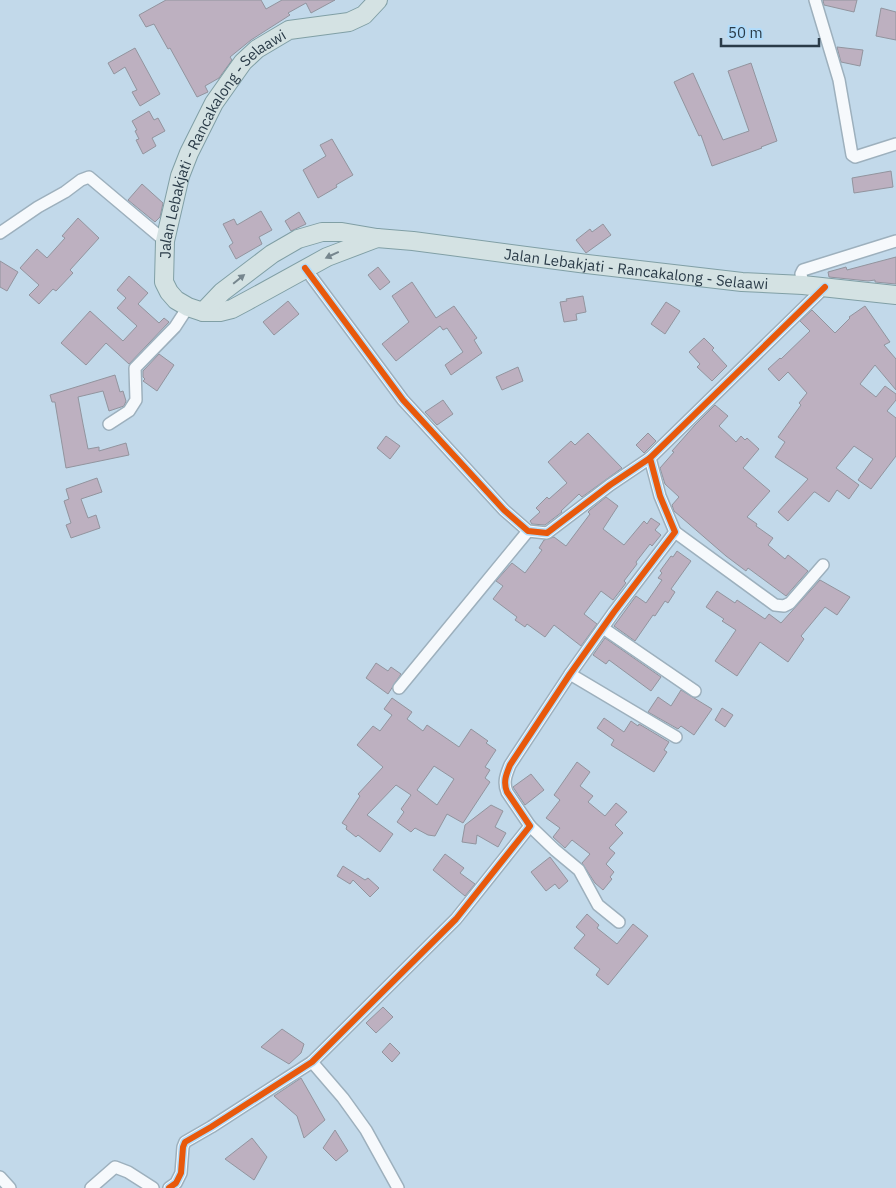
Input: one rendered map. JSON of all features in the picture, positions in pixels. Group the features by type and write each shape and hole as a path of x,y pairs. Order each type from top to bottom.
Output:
{"main road":[{"name":"Jalan Lebakjati - Rancakalong - Selaawi","path":"377,238 345,249 305,268 232,309 220,312 196,309 176,300 164,282 165,241 180,176 189,153 214,103 243,62 257,49 289,30 349,22 364,15 378,0"},
{"name":"Jalan Lebakjati - Rancakalong - Selaawi","path":"196,309 272,254 298,239 322,232 342,232 377,238 742,282 803,285 896,295"}],"street":[{"path":"815,0 839,80 852,155 855,157 896,144"},
{"path":"0,233 38,207 89,177 165,241"},
{"path":"803,285 801,274 803,270 896,241"},
{"path":"305,268 403,400 504,510 528,531 547,533 610,485 650,458 825,287"},
{"path":"109,424 129,411 136,400 135,368 175,327 196,309"},
{"path":"650,458 660,496 675,532 775,605 784,606 790,603 823,565"},
{"path":"399,688 528,531"},
{"path":"619,922 598,905 579,870 530,826 507,792 505,776 510,765 570,674 675,532"},
{"path":"603,628 695,691"},
{"path":"570,674 676,737"},
{"path":"169,1188 179,1179 181,1174 185,1142 211,1128 312,1062 456,919 530,826"},
{"path":"312,1062 343,1098 366,1130 398,1188"},
{"path":"91,1188 115,1167 128,1172 153,1188"},
{"path":"0,1177 10,1188"}],"building":[{"path":"166,0 261,0 266,9 282,0 335,0 311,13 306,3 288,13 290,15 251,40 230,57 232,60 219,78 205,86 208,92 197,97 170,48 168,49 154,24 146,27 139,15"},
{"path":"823,0 857,0 854,12 824,5"},
{"path":"881,8 896,12 896,40 876,36"},
{"path":"837,47 863,50 860,66 841,62"},
{"path":"135,48 160,94 140,106 132,92 137,90 125,67 114,74 108,63"},
{"path":"751,63 777,141 712,166 701,135 699,136 674,82 693,73 723,140 749,131 728,71"},
{"path":"149,111 154,120 158,118 165,131 152,138 156,146 143,154 136,140 139,139 132,121"},
{"path":"332,139 353,175 318,198 303,170 326,156 320,145"},
{"path":"891,171 893,187 854,193 852,178"},
{"path":"142,184 163,203 160,217 155,222 128,200"},
{"path":"261,211 272,230 259,237 262,244 236,259 229,246 233,243 223,224 234,219 237,225"},
{"path":"299,212 306,224 291,231 285,221"},
{"path":"78,218 99,238 70,270 73,273 56,291 53,289 39,304 29,295 39,285 20,268 37,249 47,258 65,238 62,236"},
{"path":"603,224 611,235 586,253 576,240 590,229 592,232"},
{"path":"896,257 896,284 875,282 875,280 829,277 828,272 846,267 847,270"},
{"path":"0,261 18,272 7,291 0,287"},
{"path":"378,267 390,282 380,290 368,275"},
{"path":"129,276 148,293 138,304 159,323 164,318 169,322 129,364 106,343 86,365 61,343 90,311 123,341 137,326 117,308 126,298 117,290"},
{"path":"412,282 436,318 454,306 477,338 474,340 482,353 451,375 445,365 463,352 447,328 443,330 440,326 396,361 382,344 409,322 392,296"},
{"path":"583,296 586,312 576,314 577,320 564,322 560,302"},
{"path":"288,301 299,314 274,335 263,322"},
{"path":"666,302 680,311 665,334 651,324"},
{"path":"865,306 890,342 884,345 896,359 896,390 875,365 860,384 876,397 885,386 896,394 896,400 887,411 896,418 896,456 871,489 858,480 873,459 854,446 836,468 859,485 849,499 837,490 829,502 814,492 788,521 778,512 808,479 775,457 785,442 778,437 801,405 799,403 807,393 788,372 779,381 768,369 810,331 800,321 812,310 835,333 849,317"},
{"path":"704,338 727,366 712,381 697,367 700,364 689,352"},
{"path":"159,354 174,365 157,391 143,381 145,379 143,371"},
{"path":"518,367 523,381 502,390 496,377"},
{"path":"115,375 120,392 123,391 126,401 124,406 109,411 103,391 78,397 88,449 99,447 99,451 126,443 129,455 66,468 55,402 52,402 50,395"},
{"path":"443,400 453,414 437,425 425,412"},
{"path":"715,405 728,416 719,426 736,442 741,436 745,440 747,438 759,449 743,468 770,491 747,517 773,538 768,545 785,559 788,555 808,571 786,596 748,568 746,571 726,556 674,511 672,505 679,497 665,484 660,468 674,452 672,451"},
{"path":"588,433 622,468 582,497 579,494 562,512 545,525 532,524 530,521 540,512 536,508 547,497 549,499 567,483 548,462 571,441 575,445"},
{"path":"648,433 656,441 644,453 636,445"},
{"path":"386,436 400,446 390,459 377,448"},
{"path":"97,478 102,492 81,499 88,518 96,515 100,528 71,538 66,525 71,523 64,501 69,499 66,489"},
{"path":"606,497 618,506 603,529 624,545 644,521 647,524 651,518 660,524 655,530 661,535 652,546 650,544 636,562 637,564 624,581 626,583 613,600 601,591 584,614 597,624 581,646 554,625 545,637 527,624 525,627 515,620 517,617 493,599 503,586 496,581 512,563 525,573 542,550 539,548 544,540 554,537 566,546 590,514 588,512"},
{"path":"677,551 691,561 671,589 675,592 668,603 665,601 635,641 614,626 636,596 646,603 662,580 658,578 662,573 660,571"},
{"path":"820,580 850,597 837,615 825,607 801,636 804,639 788,662 760,642 737,676 715,661 736,630 706,607 717,591 735,603 737,600 765,619 769,614 781,623"},
{"path":"605,638 661,677 651,691 609,660 606,664 593,655"},
{"path":"376,663 388,671 391,667 401,674 388,694 366,678"},
{"path":"681,690 712,709 694,735 681,726 678,729 648,712 658,697 671,706"},
{"path":"392,698 412,712 407,719 423,731 427,725 459,747 471,729 488,741 486,743 496,750 485,767 490,770 485,778 490,782 463,823 447,814 435,836 428,835 415,828 411,832 397,822 404,812 401,809 411,795 396,785 367,815 393,834 380,852 358,835 356,837 342,823 360,796 358,794 383,767 357,745 373,726 380,731 392,715 384,709","holes":["434,766 454,779 437,805 417,790"]},
{"path":"722,708 733,715 725,727 715,720"},
{"path":"604,718 624,732 631,721 669,742 664,750 667,752 654,772 611,745 614,740 597,728"},
{"path":"577,762 590,772 580,786 593,796 588,802 605,816 616,803 627,812 615,825 623,833 609,848 615,853 606,864 614,872 610,877 612,879 603,890 595,883 582,863 590,854 572,840 565,848 553,837 560,828 546,818 560,800 554,795"},
{"path":"531,774 544,790 525,805 513,787"},
{"path":"491,805 503,811 495,827 506,833 498,847 477,835 476,844 462,842 465,825"},
{"path":"445,854 464,868 460,873 475,884 465,896 433,870"},
{"path":"550,857 568,881 559,889 555,884 546,891 531,872"},
{"path":"343,866 365,880 368,878 379,888 370,897 353,880 350,884 337,876"},
{"path":"587,914 599,925 597,928 617,944 633,924 648,936 608,985 596,975 600,969 574,948 585,935 576,927"},
{"path":"383,1007 393,1017 376,1033 366,1023"},
{"path":"282,1029 304,1044 301,1053 289,1064 261,1047"},
{"path":"390,1043 400,1053 392,1062 382,1052"},
{"path":"301,1078 325,1120 304,1138 297,1116 274,1096"},
{"path":"335,1130 348,1151 336,1161 323,1148"},
{"path":"252,1138 267,1157 254,1180 225,1159"}],"cycle path":[{"path":"305,268 403,400 504,510 528,531 547,533 610,485 650,458"},
{"path":"169,1188 176,1183 181,1173 185,1142 312,1062 456,919 530,826 507,792 505,782 510,765 570,674 675,532 660,496 650,458 825,287"}]}
